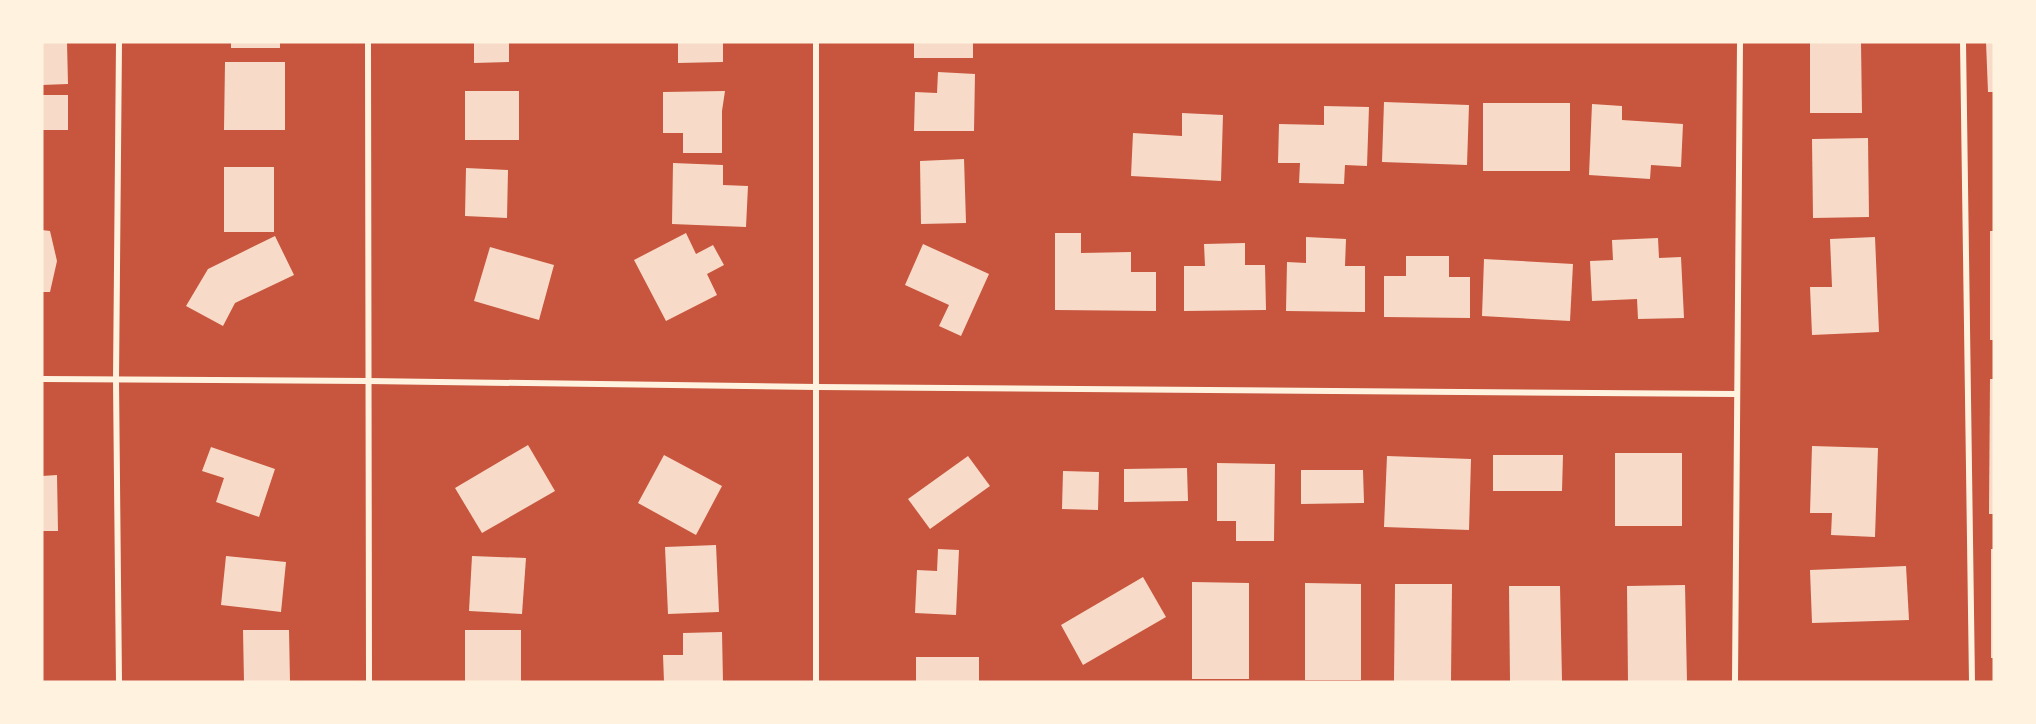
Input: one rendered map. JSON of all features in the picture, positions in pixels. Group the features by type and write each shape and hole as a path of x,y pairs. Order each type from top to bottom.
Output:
{"street":[{"path":"119,42 116,380 119,682"},
{"path":"368,42 369,682"},
{"path":"816,42 816,682"},
{"path":"1735,682 1740,42"},
{"path":"1963,42 1971,682"},
{"path":"42,379 1736,394"}],"building":[{"path":"42,42 67,42 68,84 42,85"},
{"path":"231,42 280,42 280,48 231,48"},
{"path":"474,42 509,42 509,62 474,63"},
{"path":"678,42 723,42 723,62 678,63"},
{"path":"914,42 973,42 973,58 914,58"},
{"path":"1810,42 1861,42 1862,113 1810,113"},
{"path":"1986,42 1994,42 1994,92 1988,92"},
{"path":"225,62 285,62 285,130 224,130"},
{"path":"938,72 975,74 974,131 914,131 915,92 937,93"},
{"path":"465,91 519,91 519,140 465,140"},
{"path":"725,91 722,111 722,153 683,153 683,133 663,133 663,92"},
{"path":"42,95 68,95 68,130 42,130"},
{"path":"1384,102 1469,105 1467,165 1382,162"},
{"path":"1483,103 1570,103 1570,171 1483,171"},
{"path":"1592,104 1622,106 1622,120 1683,124 1681,167 1651,165 1650,179 1589,175"},
{"path":"1324,106 1369,107 1367,166 1345,165 1344,184 1299,183 1300,163 1278,163 1279,124 1324,125"},
{"path":"1182,113 1223,115 1221,181 1131,176 1133,133 1182,136"},
{"path":"1868,138 1869,217 1813,218 1812,139"},
{"path":"964,159 966,223 921,224 920,161"},
{"path":"673,163 723,165 723,185 748,186 746,227 672,224"},
{"path":"224,167 274,167 274,232 224,232"},
{"path":"466,168 508,170 507,218 465,216"},
{"path":"42,230 50,231 57,261 50,292 42,292"},
{"path":"1990,231 1994,231 1994,340 1990,340"},
{"path":"686,233 696,254 713,245 724,265 707,274 717,295 666,321 634,260"},
{"path":"1055,233 1081,233 1081,253 1131,252 1131,272 1156,272 1156,311 1055,310"},
{"path":"275,236 294,275 235,303 223,326 186,306 208,269"},
{"path":"1306,237 1346,239 1345,266 1365,266 1365,312 1286,311 1287,262 1306,263"},
{"path":"1875,237 1879,332 1812,335 1810,287 1832,287 1830,239"},
{"path":"1658,238 1659,258 1681,257 1684,318 1638,319 1637,299 1592,301 1590,261 1613,260 1612,240"},
{"path":"1245,243 1245,265 1265,265 1266,310 1184,311 1184,266 1205,266 1204,244"},
{"path":"923,244 989,274 961,336 939,326 949,305 905,285"},
{"path":"490,247 554,265 539,320 474,301"},
{"path":"1406,256 1449,256 1449,277 1470,277 1470,318 1384,317 1384,276 1406,276"},
{"path":"1484,259 1573,264 1570,321 1482,316"},
{"path":"1990,379 1994,379 1994,514 1989,514"},
{"path":"528,445 555,491 482,533 455,488"},
{"path":"1812,446 1878,448 1875,537 1831,535 1832,513 1810,513"},
{"path":"211,447 275,469 259,517 216,502 224,478 202,471"},
{"path":"1615,453 1682,453 1682,526 1615,526"},
{"path":"664,455 722,486 696,535 638,503"},
{"path":"1493,455 1563,455 1562,491 1493,491"},
{"path":"968,456 990,486 930,529 908,499"},
{"path":"1387,456 1471,459 1469,530 1384,527"},
{"path":"1217,463 1275,464 1274,541 1236,541 1236,521 1217,521"},
{"path":"1187,468 1188,501 1124,502 1124,469"},
{"path":"1301,470 1363,470 1364,503 1301,504"},
{"path":"1063,471 1099,472 1098,510 1062,509"},
{"path":"57,475 58,531 42,531 42,476"},
{"path":"716,545 719,612 668,614 665,547"},
{"path":"938,549 959,550 956,615 915,613 917,570 937,571"},
{"path":"1991,549 1994,549 1994,658 1991,658"},
{"path":"226,556 286,562 281,612 221,605"},
{"path":"472,556 526,558 522,614 469,611"},
{"path":"1906,566 1909,620 1812,623 1810,570"},
{"path":"1143,577 1166,617 1083,665 1061,625"},
{"path":"1192,582 1249,583 1249,679 1192,679"},
{"path":"1305,583 1361,584 1361,680 1305,680"},
{"path":"1395,584 1452,584 1451,681 1394,681"},
{"path":"1685,585 1687,682 1628,682 1627,586"},
{"path":"1509,586 1560,586 1562,681 1510,681"},
{"path":"243,630 289,630 290,682 244,682"},
{"path":"465,630 521,630 521,682 465,682"},
{"path":"722,632 723,682 664,682 663,655 683,655 683,633"},
{"path":"916,657 979,657 979,682 916,682"}]}
